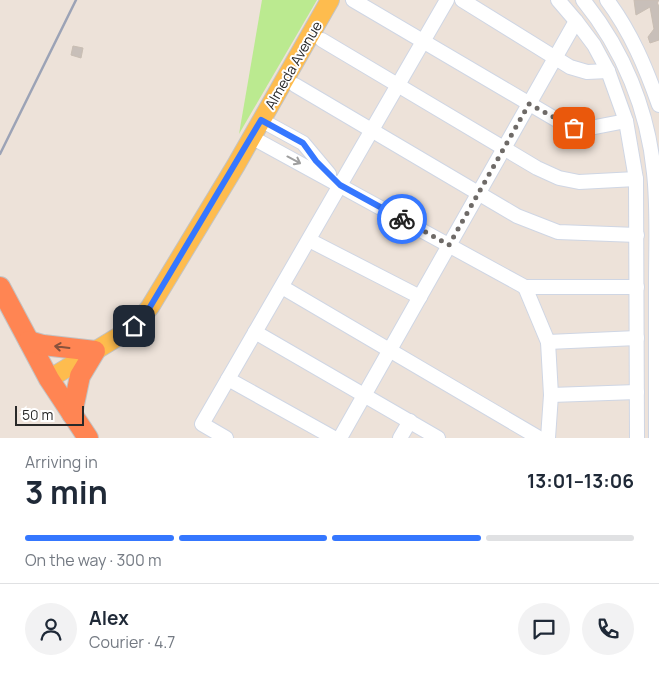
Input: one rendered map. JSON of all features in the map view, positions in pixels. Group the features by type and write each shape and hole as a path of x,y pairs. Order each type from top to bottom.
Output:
{"highway":[{"path":"0,287 49,379 88,438"},
{"path":"29,341 43,345 95,351 80,376 72,414"}],"main road":[{"name":"Almeda Avenue","path":"49,379 134,326 150,307 330,0"}],"street":[{"path":"353,0 529,104 574,128 590,128 626,121"},
{"path":"226,438 202,424 448,0"},
{"path":"462,0 570,67 587,72 608,72"},
{"path":"558,0 594,45 608,72 626,121 636,179 637,438"},
{"path":"584,0 595,14 620,55 636,93 656,169 656,438"},
{"path":"607,0 621,19 646,66 659,105"},
{"path":"340,438 576,21"},
{"path":"322,40 537,168 559,178 579,182 636,179"},
{"path":"295,85 517,216 558,232 637,235"},
{"path":"261,120 303,143 316,161 340,185"},
{"path":"251,137 525,287 637,287"},
{"path":"309,240 420,297"},
{"path":"282,287 539,438"},
{"path":"525,287 548,342 551,395 548,438"},
{"path":"255,332 438,438"},
{"path":"548,342 637,338"},
{"path":"228,379 334,438"},
{"path":"551,395 637,392"},
{"path":"400,438 410,422"}],"green space":[{"path":"262,0 317,0 239,134"}],"building":[{"path":"634,0 659,0 657,3 659,6 659,40 650,43 648,37 654,29 650,7 636,15"},
{"path":"73,46 83,48 81,58 71,55"}],"railway":[{"path":"0,154 76,0"}],"way so far":[{"path":"402,219 449,245 529,104 574,128"}],"route":[{"path":"134,326 150,307 261,120 303,143 316,161 340,185 402,219"}]}
